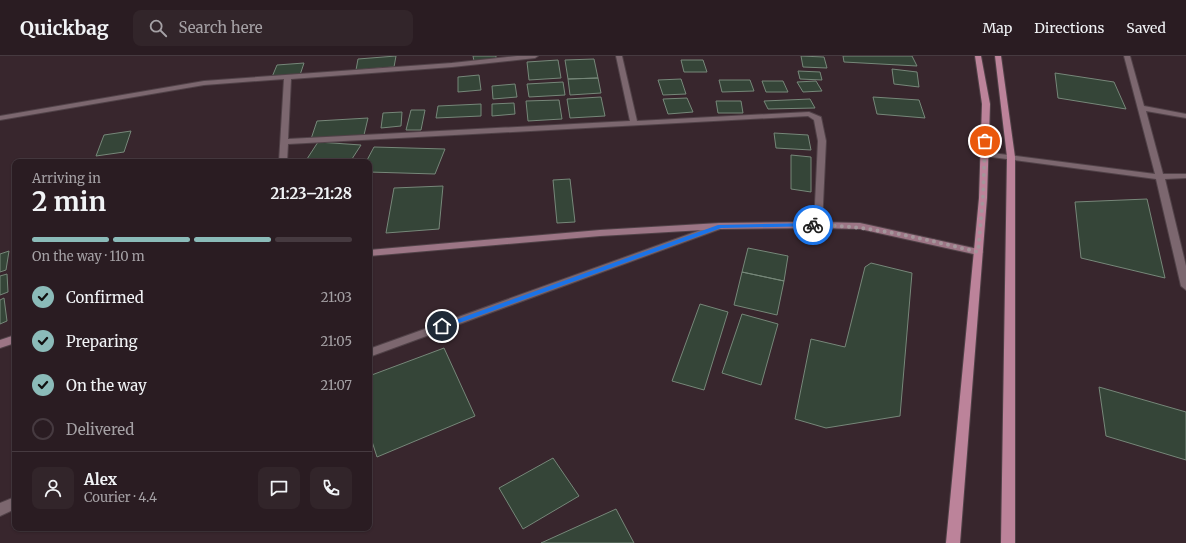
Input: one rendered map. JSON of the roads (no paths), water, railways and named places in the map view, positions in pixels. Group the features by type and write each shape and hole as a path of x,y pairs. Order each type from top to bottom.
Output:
{"main road":[{"path":"954,543 978,252 984,154 986,104 978,56"},
{"path":"998,56 1011,157 1008,543"}],"street":[{"path":"0,118 191,85 536,56"},
{"path":"619,56 634,122"},
{"path":"1126,56 1160,176 1185,279"},
{"path":"283,159 288,77"},
{"path":"1141,108 1186,116"},
{"path":"284,142 800,113 814,116 818,119 822,141 818,225"},
{"path":"984,154 1160,176 1186,176"},
{"path":"372,253 600,233 720,226 818,225 867,228 911,236 978,252"},
{"path":"372,352 720,226"},
{"path":"0,344 12,340"},
{"path":"0,510 12,504"}]}
